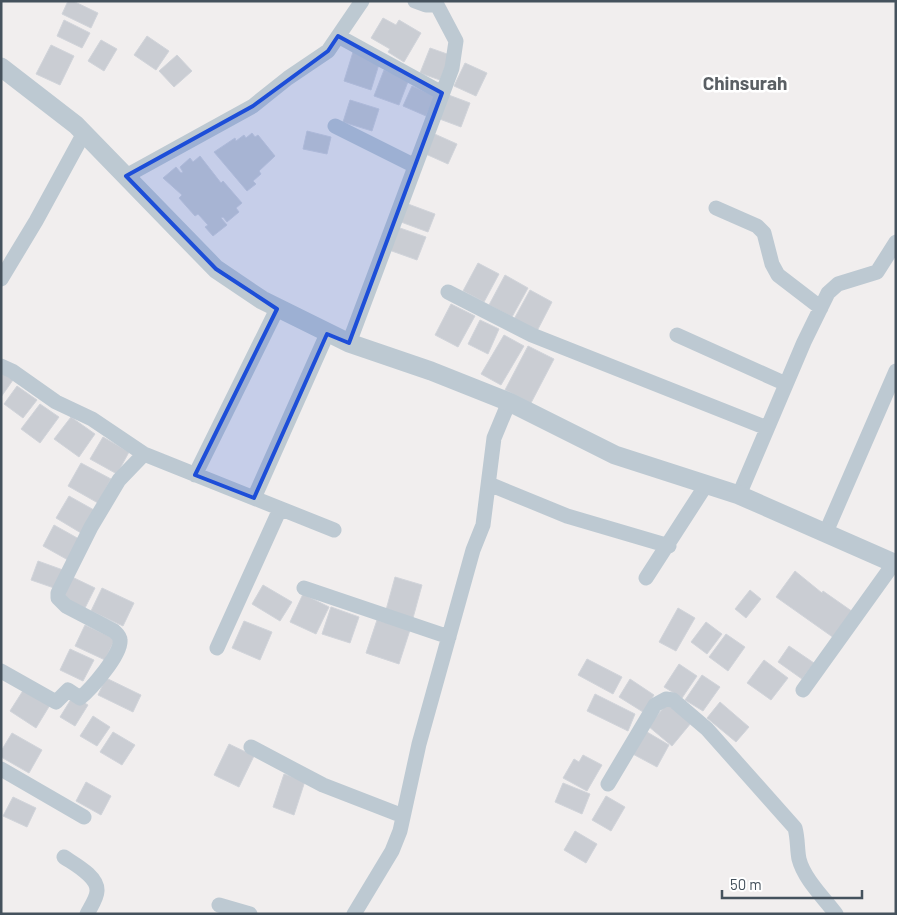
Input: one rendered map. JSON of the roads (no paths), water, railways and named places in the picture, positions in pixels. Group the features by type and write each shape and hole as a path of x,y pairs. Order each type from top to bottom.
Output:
{"street":[{"path":"126,176 253,106 288,78 328,51 362,1"},
{"path":"349,343 452,68 456,41 439,3 426,5 415,1"},
{"path":"338,36 442,93"},
{"path":"1,67 25,83 84,133 216,269 277,309 349,343 431,371 509,402 615,455 739,495 895,563 803,690"},
{"path":"335,126 415,166"},
{"path":"1,279 36,221 84,133"},
{"path":"716,208 757,226 764,233 768,242 772,264 778,275 821,308"},
{"path":"739,495 786,384 828,293 838,284 877,272 896,242"},
{"path":"448,292 532,335 768,428"},
{"path":"194,475 277,309"},
{"path":"254,498 327,334"},
{"path":"676,335 786,384"},
{"path":"1,366 12,371 56,402 92,419 144,454 334,530"},
{"path":"826,532 896,371"},
{"path":"354,914 392,852 403,816 419,744 473,550 482,526 494,438 509,402"},
{"path":"1,671 56,702 68,690 80,698 92,689 97,682 120,646 119,636 114,631 66,606 58,598 58,593 91,527 119,480 144,454"},
{"path":"489,484 567,516 668,546"},
{"path":"646,578 706,485"},
{"path":"217,648 280,509"},
{"path":"304,588 449,637"},
{"path":"608,784 655,706 666,699 673,700 707,729 795,828 799,844 799,859 806,874 836,914"},
{"path":"251,747 323,785 403,816"},
{"path":"1,769 84,817"},
{"path":"64,857 89,876 96,885 97,892 86,914"},
{"path":"219,905 250,914"}],"district":[{"name":"Chinsurah","path":"745,83"}]}
